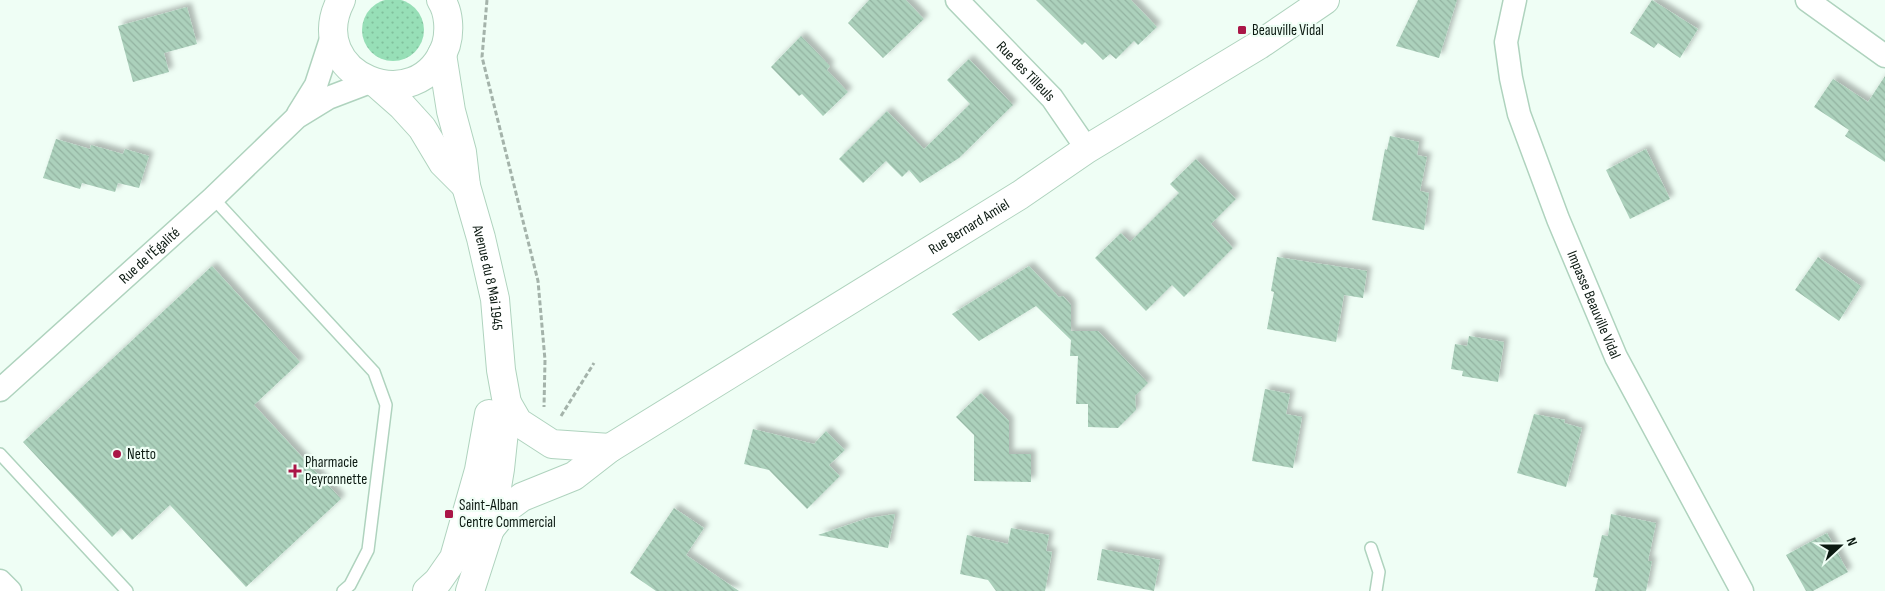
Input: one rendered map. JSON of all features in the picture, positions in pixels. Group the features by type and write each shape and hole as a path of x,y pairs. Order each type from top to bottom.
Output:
{"main road":[{"name":"Rue Bernard Amiel","path":"490,529 507,508 522,497 574,476 610,448 1020,195 1087,149 1259,45 1325,0"},
{"path":"374,83 392,86 415,80 434,67 442,54 448,30 448,6"},
{"name":"Avenue du 8 Mai 1945","path":"336,11 337,48 345,63 356,74 374,83 402,106 422,128 444,163 466,186"},
{"name":"Avenue du 8 Mai 1945","path":"442,54 451,112 462,152 466,186 481,238 495,299 500,370 507,403 500,469 490,529 470,591"},
{"name":"Avenue du 8 Mai 1945","path":"427,591 438,582 454,558 479,470 489,413 500,370"},
{"path":"507,403 518,422 552,444 610,448"}],"street":[{"name":"Rue des Tilleuls","path":"957,0 1052,98 1087,149"},
{"name":"Impasse Beauville Vidal","path":"1514,0 1506,42 1510,78 1519,114 1558,219 1616,357 1742,591"},
{"path":"1807,0 1885,56"},
{"name":"Rue de l'Égalité","path":"296,117 316,84 336,11"},
{"name":"Rue de l'Égalité","path":"0,390 212,198 296,117 328,98 374,83"},
{"path":"0,581 10,591"}],"lane":[{"path":"212,198 374,372 386,405 368,550 350,585 343,591"},
{"path":"0,454 127,591"},
{"path":"1371,548 1379,572 1376,591"}],"path":[{"path":"487,0 482,56 538,281 545,360 544,408"},
{"path":"559,420 594,363"}],"green space":[{"path":"393,-1 410,4 415,8 419,13 424,30 419,47 415,52 410,56 393,61 376,56 371,52 367,47 362,30 367,13 371,8 376,4"}],"building":[{"path":"869,0 906,0 924,19 883,58 848,23"},
{"path":"1036,0 1131,0 1157,27 1138,45 1134,41 1116,59 1110,54 1103,60 1085,42 1082,45"},
{"path":"1418,0 1457,0 1439,58 1396,46"},
{"path":"1652,0 1698,29 1680,58 1658,43 1654,48 1630,33"},
{"path":"187,7 197,44 164,53 169,72 133,82 118,26"},
{"path":"801,36 830,66 827,70 848,92 823,116 802,94 799,96 771,67"},
{"path":"969,59 1013,105 959,158 920,183 909,170 902,177 886,161 863,183 839,159 887,111 924,149 970,104 947,80"},
{"path":"1885,76 1885,162 1845,136 1849,130 1814,107 1833,79 1868,102"},
{"path":"1390,136 1419,142 1417,155 1427,157 1420,191 1429,193 1424,230 1372,220 1385,149 1387,150"},
{"path":"56,139 90,149 91,145 123,154 125,149 149,156 139,188 118,183 115,192 82,183 80,189 43,178"},
{"path":"1646,149 1670,199 1630,219 1606,170"},
{"path":"1196,159 1236,199 1211,224 1233,248 1184,297 1172,285 1146,311 1095,258 1121,233 1130,242 1179,193 1170,184"},
{"path":"1277,257 1367,271 1363,298 1344,295 1336,342 1267,329 1274,292 1271,291"},
{"path":"1818,257 1861,286 1839,321 1795,290"},
{"path":"212,266 300,362 254,405 341,499 246,587 170,505 132,540 121,528 112,537 23,442"},
{"path":"1029,266 1059,297 1063,296 1071,305 1071,331 1098,331 1148,383 1135,396 1136,410 1118,428 1088,427 1088,404 1076,404 1078,356 1070,356 1071,340 1036,306 979,341 952,314"},
{"path":"1469,336 1504,342 1498,382 1462,376 1463,371 1451,369 1455,344 1467,346"},
{"path":"1265,389 1290,394 1286,414 1302,417 1293,468 1252,461"},
{"path":"981,393 1009,421 1009,454 1031,454 1031,482 974,481 974,435 956,417"},
{"path":"1534,414 1565,420 1564,423 1582,428 1566,487 1517,473"},
{"path":"753,429 814,444 826,431 845,450 829,465 840,476 807,509 769,470 744,464"},
{"path":"674,508 704,528 686,555 739,591 656,591 630,573"},
{"path":"895,514 888,548 818,535 868,518"},
{"path":"1611,514 1656,523 1648,561 1652,561 1646,591 1595,591 1598,578 1593,577 1596,562 1602,535 1608,536"},
{"path":"1011,528 1049,535 1046,551 1052,552 1045,591 996,591 988,580 960,574 967,535 1008,544"},
{"path":"1827,533 1848,572 1813,591 1806,591 1786,555"},
{"path":"1102,549 1160,560 1154,591 1097,580"}],"place":[{"name":"Beauville Vidal","path":"1242,30"},
{"name":"Netto","path":"117,454"},
{"name":"Pharmacie Peyronnette","path":"295,471"},
{"name":"Saint-Alban Centre Commercial","path":"449,514"}]}
